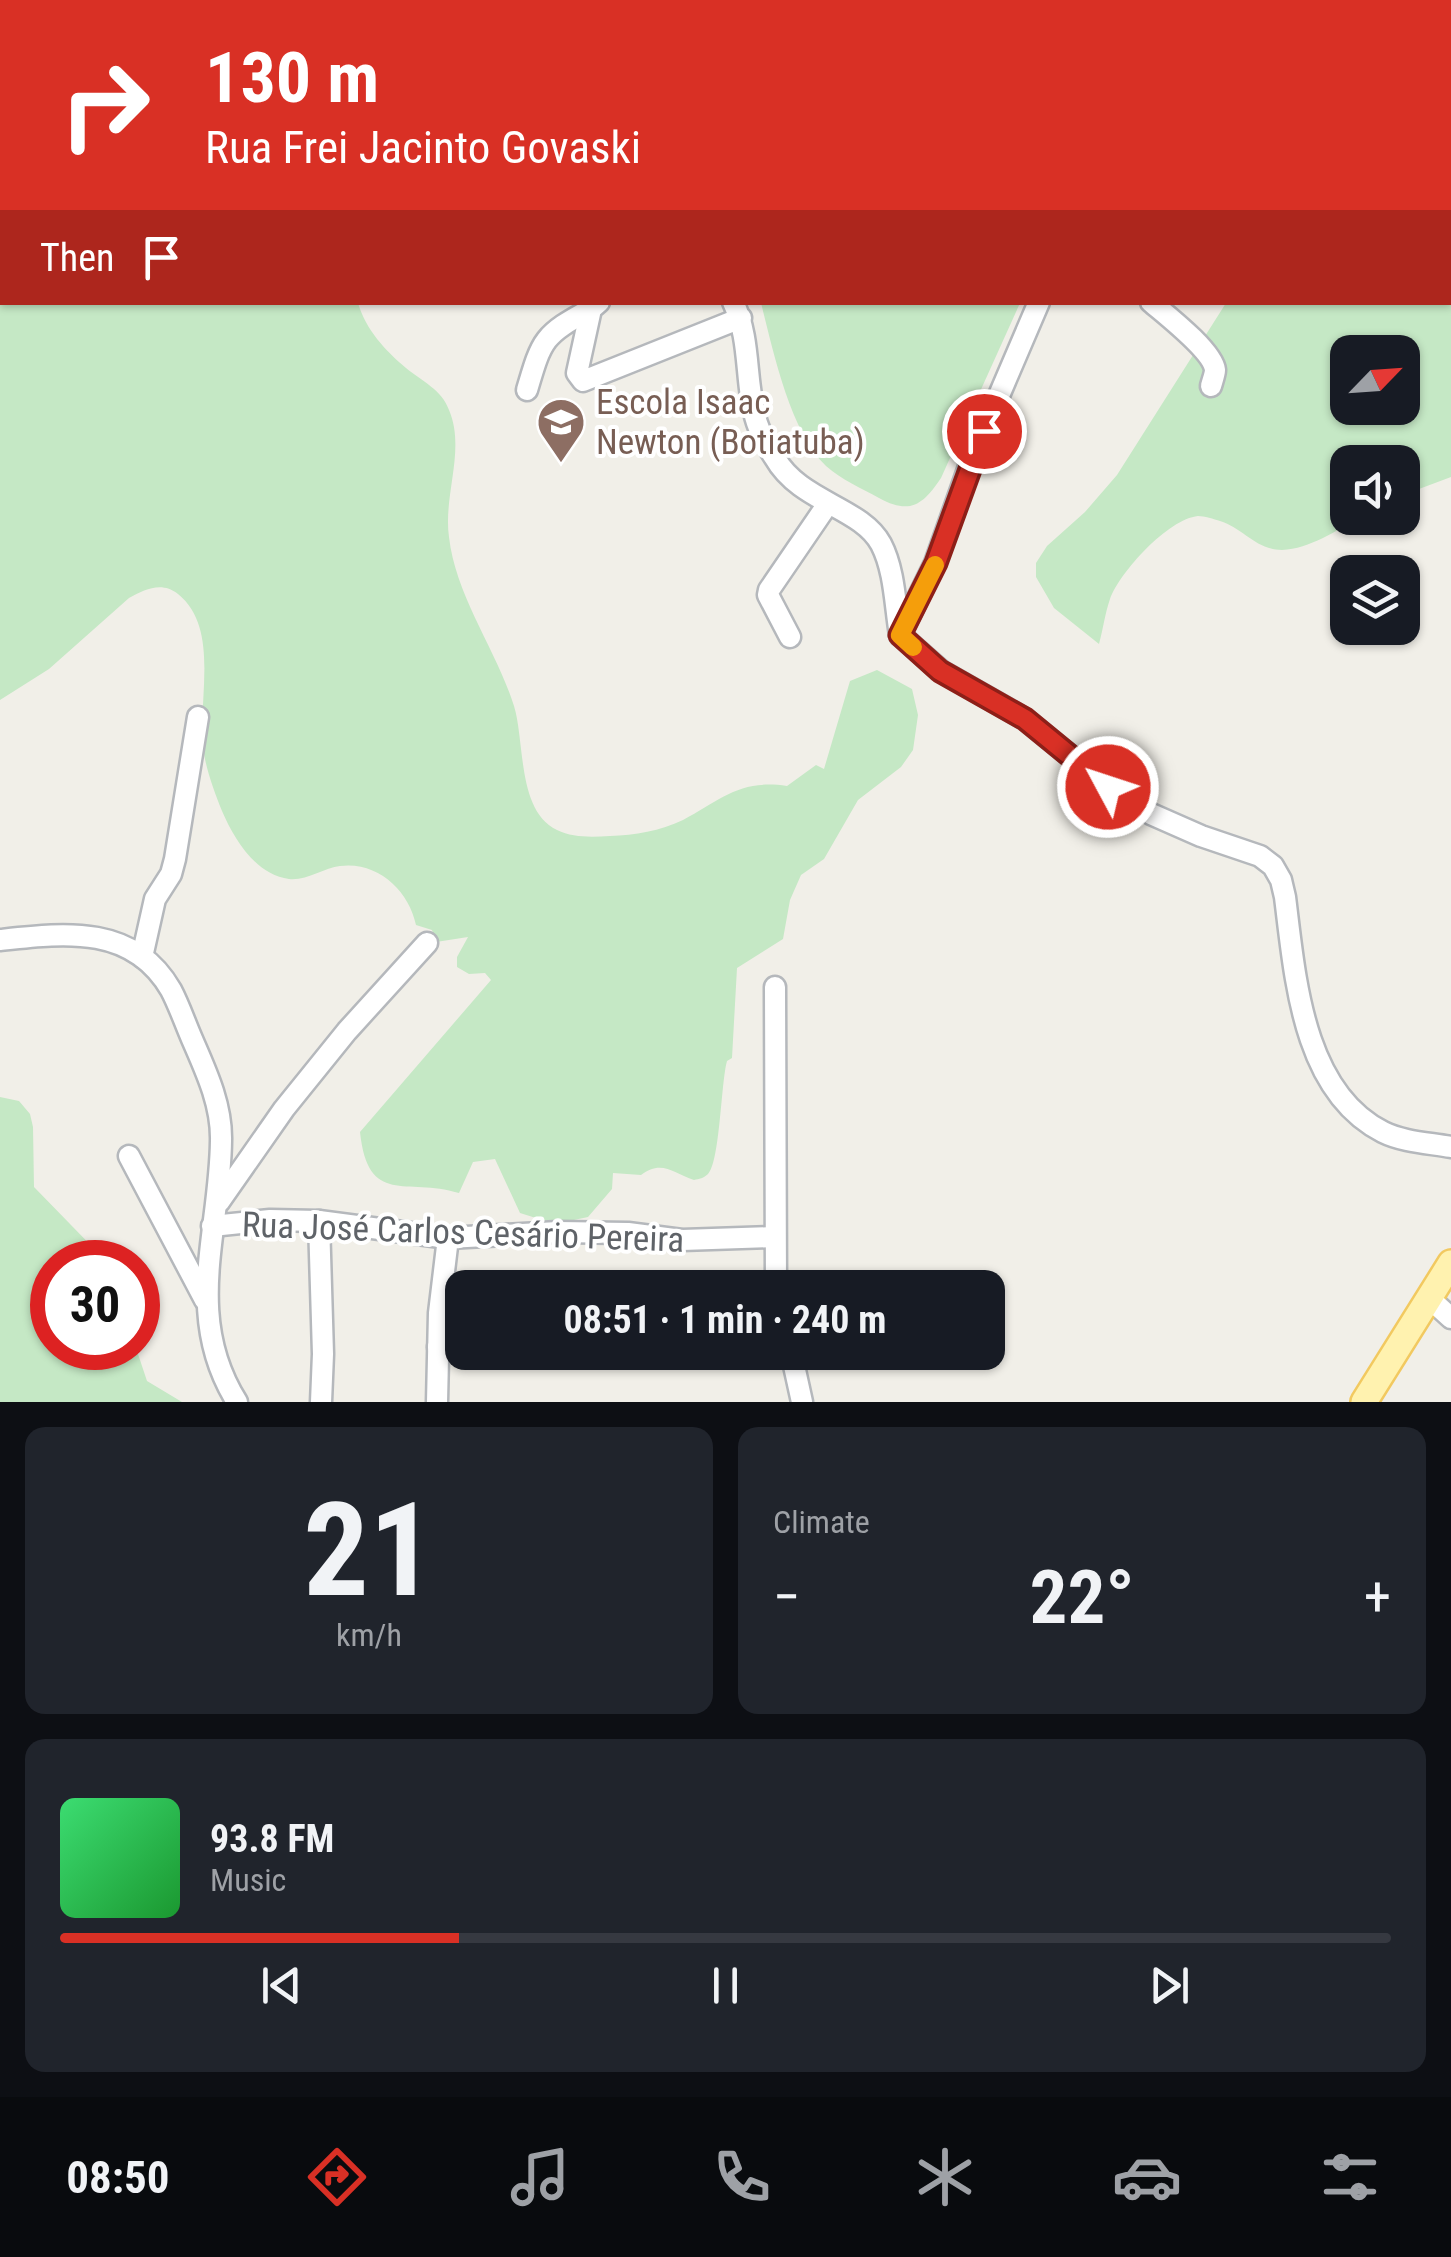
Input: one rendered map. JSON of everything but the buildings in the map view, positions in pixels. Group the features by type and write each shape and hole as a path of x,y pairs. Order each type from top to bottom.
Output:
{"main road":[{"path":"1364,1402 1451,1263"}],"street":[{"path":"900,635 936,563 979,443 1039,305"},
{"path":"1153,305 1203,349 1216,372 1211,386"},
{"path":"595,306 577,373 583,382 737,310 757,423 776,461 795,484 866,526 879,541 888,561 900,635 940,671 1025,719 1122,796 1151,814 1260,856 1273,866 1281,880 1300,1008 1333,1087 1362,1120 1387,1134 1451,1147"},
{"path":"526,390 541,344 556,328 595,306"},
{"path":"790,637 768,590 827,505"},
{"path":"142,956 155,899 171,874 175,859 198,717"},
{"path":"0,940 66,932 118,942 142,956 170,988 212,1086 222,1136 206,1302"},
{"path":"218,1204 294,1096 427,942"},
{"path":"775,987 775,1270"},
{"path":"129,1156 206,1302 226,1385 237,1402"},
{"name":"Rua José Carlos Cesário Pereira","path":"212,1226 270,1220 319,1221 448,1238 558,1232 628,1232 682,1240 774,1236"},
{"path":"319,1221 323,1354 320,1402"},
{"path":"438,1402 438,1347 448,1238"},
{"path":"1428,1298 1451,1318"},
{"path":"438,1347 445,1347"},
{"path":"794,1370 802,1402"}],"green space":[{"path":"0,305 359,305 384,347 437,391 449,410 455,441 448,521 453,559 514,706 529,792 544,821 576,836 638,833 674,824 744,788 787,786 816,765 824,769 850,681 877,670 912,689 918,715 913,750 901,767 858,800 824,859 801,875 790,900 783,939 737,968 732,1058 727,1061 715,1154 708,1174 694,1180 661,1168 641,1175 613,1173 612,1189 588,1217 555,1224 520,1213 495,1159 473,1162 459,1193 393,1185 371,1171 360,1132 491,980 485,973 469,974 457,967 457,957 468,937 436,942 432,930 416,925 399,890 379,874 367,868 340,866 289,879 266,871 248,854 227,822 208,771 202,727 203,644 191,608 178,594 160,587 129,598 49,669 0,700"},
{"path":"762,305 1019,305 941,478 922,501 907,506 890,503 845,480 813,451 793,412"},
{"path":"1225,305 1451,305 1451,477 1420,489 1420,445 1330,445 1330,534 1282,550 1265,546 1228,524 1198,516 1186,519 1146,548 1124,575 1110,599 1099,644 1054,608 1036,577 1036,563 1047,546 1085,512 1117,475"},
{"path":"0,1097 19,1101 30,1114 34,1187 86,1240 30,1240 30,1370 143,1370 147,1381 182,1402 0,1402"}],"slow traffic":[{"path":"913,647 900,635 935,565"}],"place":[{"name":"Escola Isaac Newton (Botiatuba)","path":"561,464"}],"route":[{"path":"984,431 936,563 900,635 940,671 1025,719 1108,787"}]}
